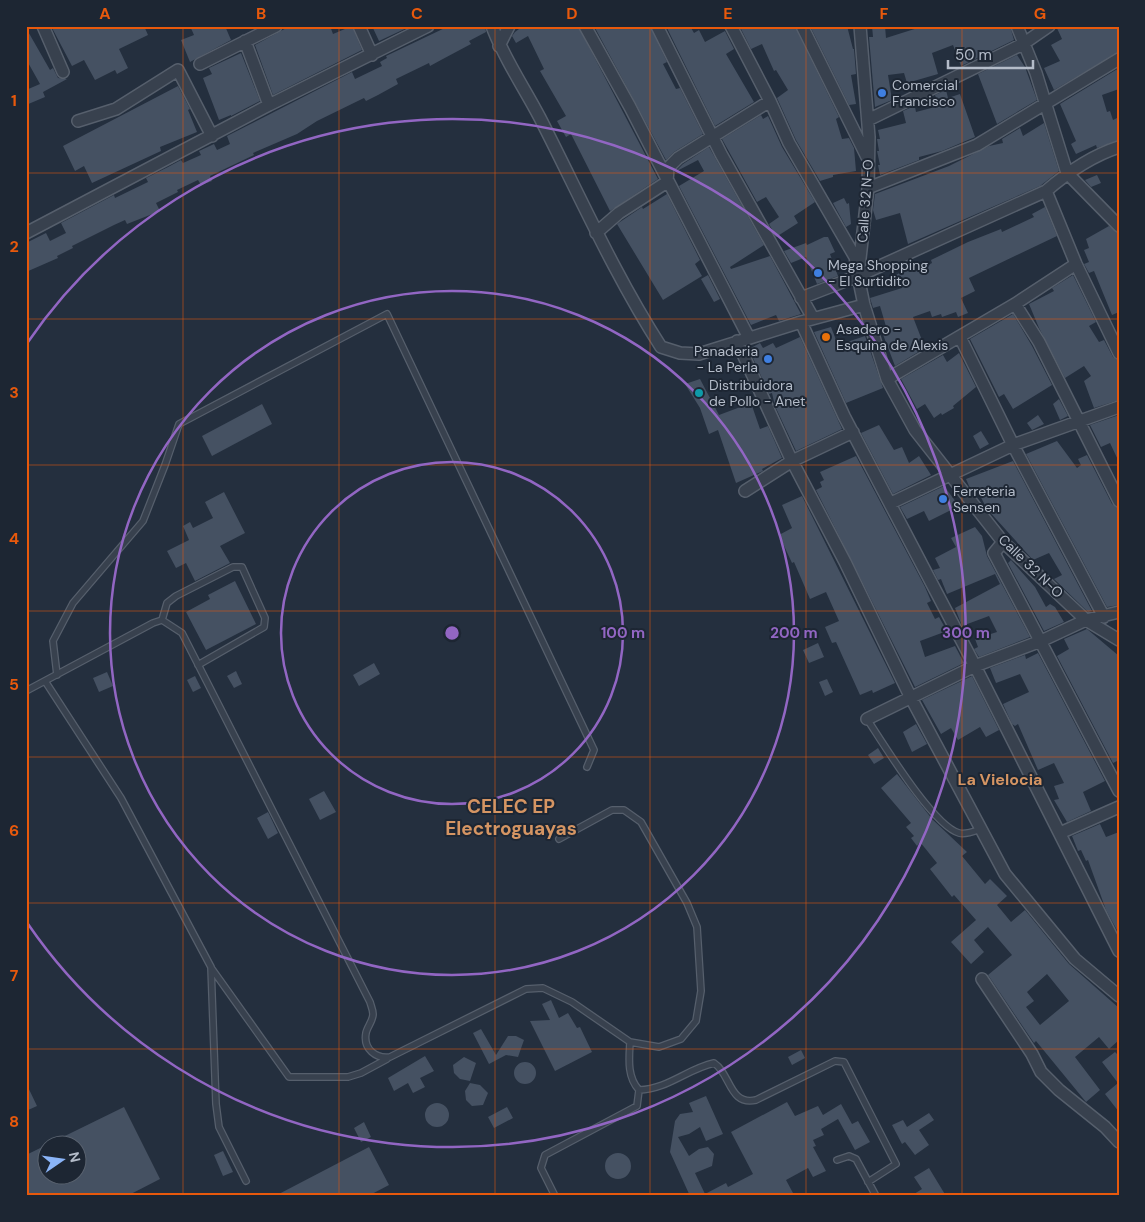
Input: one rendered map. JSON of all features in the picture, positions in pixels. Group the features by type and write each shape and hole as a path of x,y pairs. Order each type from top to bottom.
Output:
{"street":[{"path":"42,26 63,72"},
{"path":"200,64 276,26"},
{"path":"359,26 372,55"},
{"path":"26,232 270,105 428,26"},
{"path":"492,26 499,46 539,117 596,233 661,347 680,353 699,354 813,318 864,306"},
{"path":"499,46 509,26"},
{"path":"585,26 630,108 743,340 792,461 845,562 910,696 1005,874 1075,959 1119,996"},
{"path":"657,26 712,136 813,318"},
{"path":"731,26 770,100 789,143 855,257 858,276"},
{"path":"802,26 868,160"},
{"name":"Calle 32 N-O","path":"860,26 868,120 868,188 858,276 864,306 887,379 915,430 952,474 1003,542 1086,620 1118,640"},
{"path":"1018,26 1036,73 1067,173 1119,226"},
{"path":"868,120 1024,44 1050,26"},
{"path":"245,41 270,105"},
{"path":"868,188 977,146 1119,59"},
{"path":"78,121 116,109 178,70 212,136"},
{"path":"667,182 668,168 678,158 770,100"},
{"path":"801,298 858,276 1046,191 1067,173 1093,157 1119,146"},
{"path":"596,233 619,213 667,182"},
{"path":"1046,191 1076,264 1119,353"},
{"path":"887,379 1015,304 1076,264"},
{"path":"1015,304 1039,342 1078,423 1119,501"},
{"path":"801,322 853,432 975,666 1119,951"},
{"path":"960,337 1013,445 1104,617"},
{"path":"891,503 1013,445 1119,407"},
{"path":"745,491 792,461 853,432"},
{"path":"1003,542 994,553 1119,791"},
{"path":"867,719 910,696 975,666 1041,641 1086,620 1119,612"},
{"path":"1060,833 1119,807"},
{"path":"982,979 1032,1054 1041,1072 1065,1096 1105,1127 1119,1142"}],"lane":[{"path":"57,675 53,641 74,603 142,521 166,465 179,424 388,314 594,750 587,767"},
{"path":"26,690 162,620 167,603 176,596 233,567 242,567 265,618 264,627 198,664"},
{"path":"162,620 174,626 182,633 370,1002 373,1013 366,1034 368,1047 373,1055 390,1058"},
{"path":"45,681 121,798 210,967 289,1078 348,1077 361,1073 526,989 543,988 572,1002 630,1042 659,1047 681,1039 696,1021 701,991 697,927 687,903 641,822 624,810 612,810 559,839"},
{"path":"867,719 931,809 956,832 963,833 982,829"},
{"path":"210,967 216,1104 219,1127 246,1181"},
{"path":"630,1042 628,1063 633,1084 639,1090"},
{"path":"639,1090 660,1088 693,1070 714,1062 736,1096 744,1101 750,1101 835,1061 844,1062 896,1164 868,1182"},
{"path":"555,1196 542,1168 545,1155 637,1106 639,1090"},
{"path":"838,1160 852,1156 876,1196"}],"building":[{"path":"51,26 144,26 148,35 119,49 128,68 117,74 115,70 95,80 84,60 72,66"},
{"path":"190,26 225,26 231,40 190,62 181,40 194,35"},
{"path":"290,26 330,26 333,34 352,26 362,50 273,95 255,45"},
{"path":"372,26 411,26 379,41"},
{"path":"449,26 485,26 486,32 469,41 471,44 430,66 429,63 396,79 398,84 378,95 366,101 364,98 317,121 297,134 253,153 254,155 210,176 212,181 201,185 198,180 177,190 178,192 156,203 160,211 127,224 125,220 114,225 72,246 73,248 57,256 58,258 26,272 26,243 46,233 50,241 66,233 61,223 114,195 115,198 148,182 146,178 181,160 183,163 201,155 199,151 214,144 217,150 230,144 227,136 352,72 355,79 382,66 380,62 387,58 386,56"},
{"path":"523,26 578,26 658,179 610,211 571,134 566,137 557,121 566,116 540,71 544,69 528,36 516,43 512,36"},
{"path":"594,26 650,26 667,62 663,64 676,89 680,88 703,134 674,152 666,160"},
{"path":"666,26 690,26 694,33 699,30 705,42 725,31 734,49 726,54 754,102 715,126"},
{"path":"795,26 839,117 836,119 842,139 849,138 854,148 856,171 833,175 833,177 820,181 796,140 777,98 788,90 776,70 774,71 762,44 751,49 740,27"},
{"path":"810,26 847,26 854,49 856,74 851,75 856,104 849,105"},
{"path":"872,26 885,26 886,38 924,26 925,29 934,26 1010,26 1014,40 961,66 953,45 932,53 938,74 907,83 904,73 888,75 892,100 875,107 869,37 873,37"},
{"path":"1056,26 1119,26 1119,52 1054,90 1044,68 1060,61 1051,45 1062,39"},
{"path":"26,28 50,70 53,68 58,78 67,79 43,92 45,97 26,105 26,90 40,84 26,59"},
{"path":"241,53 260,101 219,120 203,78 212,74 209,68"},
{"path":"1017,55 1025,67 1037,100 997,124 978,74"},
{"path":"1119,68 1119,89 1102,95 1107,112 1110,111 1113,120 1119,117 1119,140 1097,148 1096,145 1076,154 1071,144 1076,141 1060,104"},
{"path":"178,86 190,109 188,110 197,132 160,147 161,151 92,183 84,166 75,171 63,146"},
{"path":"946,90 948,98 960,94 975,137 942,151 919,157 919,160 880,175 877,151 879,151 877,139 880,139 878,130 906,123 903,111 910,108 915,107 916,112 939,106 935,95"},
{"path":"761,115 763,119 768,116 782,147 815,202 794,216 798,223 776,237 769,224 779,217 766,197 757,202 722,139"},
{"path":"1044,123 1059,171 1040,186 908,244 900,213 876,220 873,210 875,194 949,166 989,146 1003,143 1002,139 1020,128 1023,136"},
{"path":"709,147 764,245 730,267 731,269 770,256 801,314 779,321 776,315 751,325 679,186 704,171 698,160 675,172 683,164"},
{"path":"1097,175 1101,183 1091,187 1085,180"},
{"path":"667,194 700,260 695,264 702,276 663,300 617,224 642,207 643,209"},
{"path":"844,198 847,204 849,203 851,224 846,227 833,203"},
{"path":"1045,207 1057,236 969,278 975,291 961,298 968,313 958,317 956,312 942,317 941,314 932,317 930,311 913,317 925,348 895,366 882,332 887,330 880,306 873,308 870,298 902,288 896,275 914,265 917,271 932,263 931,260 968,242 1001,229 1002,232 1034,217 1032,214"},
{"path":"1109,226 1119,233 1119,312 1112,315 1094,271 1089,273 1084,264 1089,262 1084,250 1089,248 1086,239"},
{"path":"828,237 835,252 830,254 838,276 817,284 806,257 791,263 784,251 806,243 807,245"},
{"path":"708,275 720,299 714,302 701,279"},
{"path":"1073,275 1096,322 1089,326 1099,342 1104,340 1113,357 1119,360 1119,400 1094,408 1084,381 1091,376 1084,366 1065,378 1039,328 1029,304 1054,291 1052,288"},
{"path":"1013,314 1052,385 1013,409 1004,394 999,397 970,339"},
{"path":"831,327 838,345 865,336 883,388 846,403 814,332"},
{"path":"800,337 842,429 796,451 775,406 772,393 769,394 749,349 760,343 763,348 773,343 776,348"},
{"path":"959,353 976,387 953,406 954,408 934,418 925,404 917,409 901,379 943,355 947,362"},
{"path":"700,379 719,415 751,403 760,429 768,426 782,458 762,469 763,471 736,483 718,430 709,434 700,408 685,384"},
{"path":"1059,399 1068,416 1060,420 1053,404"},
{"path":"262,404 272,424 212,456 202,436"},
{"path":"1038,415 1044,424 1032,430 1027,423"},
{"path":"1119,415 1119,462 1110,443 1101,447 1090,425"},
{"path":"879,425 894,450 902,447 909,463 919,456 931,475 893,494 861,433"},
{"path":"981,431 989,444 980,449 973,436"},
{"path":"1057,441 1077,468 1081,465 1078,459 1087,455 1112,504 1119,508 1119,605 1107,607 1026,454"},
{"path":"856,456 925,587 931,601 927,603 935,619 939,617 947,631 920,641 925,657 955,646 964,663 915,687 816,490 822,487 820,482 824,480 820,472"},
{"path":"1013,461 1092,611 1088,612 1054,579 1062,575 1049,553 1033,560 987,509 976,488 972,490 969,486 966,479"},
{"path":"944,486 959,506 929,521 924,511 907,519 900,507"},
{"path":"224,492 245,533 220,546 230,563 195,581 186,563 176,568 167,551 189,540 183,526 190,522 193,528 213,518 205,502"},
{"path":"802,496 895,683 873,693 872,690 860,695 836,642 832,643 825,627 839,621 826,592 810,599 794,562 792,563 779,535 792,528 782,505"},
{"path":"975,527 982,536 987,556 1030,637 979,657 974,649 978,647 975,639 997,632 989,616 962,626 955,608 1000,584 995,574 947,594 941,579 938,580 933,570 940,568 935,558 956,547 951,538"},
{"path":"1011,560 1035,587 1046,607 1050,604 1055,607 1064,622 1044,631 1008,563"},
{"path":"235,581 256,624 206,650 186,612 210,599 208,595"},
{"path":"1087,629 1119,656 1119,760 1113,763 1057,656 1069,649 1064,639"},
{"path":"818,643 824,657 809,663 803,650"},
{"path":"1038,653 1105,781 1083,792 1091,811 1067,822 1054,800 1059,799 1054,786 1064,783 1054,763 1038,770 1018,724 1015,726 1012,724 1003,704 1029,692 1020,674 996,683 990,668 1025,655 1026,659"},
{"path":"374,663 380,674 359,686 353,675"},
{"path":"236,671 242,684 234,688 227,676"},
{"path":"107,672 113,686 99,692 93,678"},
{"path":"195,676 201,688 193,692 187,680"},
{"path":"972,676 999,730 986,737 980,727 958,740 951,728 941,734 922,700"},
{"path":"827,679 833,692 825,696 819,682"},
{"path":"916,724 927,744 912,752 903,732"},
{"path":"878,748 884,758 874,764 868,755"},
{"path":"897,774 932,819 967,852 962,856 985,884 990,879 1007,896 997,905 1011,922 1025,910 1069,964 1119,1008 1119,1040 1109,1049 1099,1037 1075,1057 1100,1090 1086,1102 1036,1041 1034,1043 988,975 1012,955 988,927 974,940 984,952 971,964 951,942 976,920 954,895 952,897 930,869 937,863 920,842 917,846 911,838 914,836 906,827 911,823 881,788","holes":["1047,974 1069,1001 1040,1025 1026,1007 1034,1001 1027,992"]},
{"path":"324,791 336,812 320,820 309,799"},
{"path":"268,812 278,833 268,839 257,818"},
{"path":"1100,824 1106,837 1119,832 1119,934 1106,910 1088,860 1086,861 1081,850 1078,851 1072,836"},
{"path":"551,1000 559,1018 568,1013 577,1028 580,1027 592,1052 555,1071 530,1021 550,1020 542,1004"},
{"path":"481,1029 496,1055 508,1036 516,1036 524,1040 518,1057 506,1055 489,1064 473,1033"},
{"path":"801,1050 805,1058 792,1065 788,1057"},
{"path":"1115,1052 1119,1056 1119,1112 1105,1094 1118,1083 1102,1062"},
{"path":"425,1056 434,1071 420,1078 425,1087 413,1093 408,1083 394,1091 388,1078"},
{"path":"464,1057 476,1063 470,1081 460,1079 454,1073 453,1065"},
{"path":"525,1062 533,1065 536,1073 533,1081 525,1084 517,1081 514,1073 517,1065"},
{"path":"26,1083 37,1106 26,1111"},
{"path":"470,1083 480,1085 488,1093 483,1105 472,1106 466,1100 465,1091"},
{"path":"706,1096 723,1134 706,1141 700,1127 689,1134 678,1137 689,1156 699,1149 708,1147 714,1154 712,1166 695,1173 705,1194 726,1183 728,1187 753,1174 731,1132 787,1102 795,1116 818,1106 823,1115 841,1104 852,1124 858,1121 870,1142 855,1150 838,1119 821,1129 824,1135 813,1140 816,1146 813,1147 826,1171 813,1177 808,1168 786,1180 793,1193 787,1196 690,1196 670,1152 675,1121 680,1114 693,1112 689,1103"},
{"path":"437,1103 446,1106 449,1115 446,1124 437,1127 428,1124 425,1115 428,1106"},
{"path":"124,1107 160,1179 127,1196 26,1196 26,1155 38,1149 38,1184 88,1184 88,1134 69,1134"},
{"path":"507,1107 513,1118 494,1128 488,1117"},
{"path":"929,1113 934,1120 919,1130 929,1145 915,1155 905,1142 902,1144 892,1125 903,1120 907,1127"},
{"path":"364,1122 371,1137 361,1142 354,1128"},
{"path":"369,1147 389,1185 368,1196 275,1196"},
{"path":"223,1151 233,1172 223,1176 214,1155"},
{"path":"618,1153 628,1156 631,1166 628,1176 618,1179 608,1176 605,1166 608,1156"},
{"path":"929,1168 946,1196 911,1196 922,1189 914,1177"}],"place":[{"name":"Comercial Francisco","path":"882,93"},
{"name":"Mega Shopping - El Surtidito","path":"818,273"},
{"name":"Asadero - Esquina de Alexis","path":"826,337"},
{"name":"Panaderia - La Perla","path":"768,359"},
{"name":"Distribuidora de Pollo - Anet","path":"699,393"},
{"name":"Ferreteria Sensen","path":"943,499"}],"district":[{"name":"La Vielocia","path":"1000,779"},
{"name":"CELEC EP Electroguayas","path":"511,817"}]}
